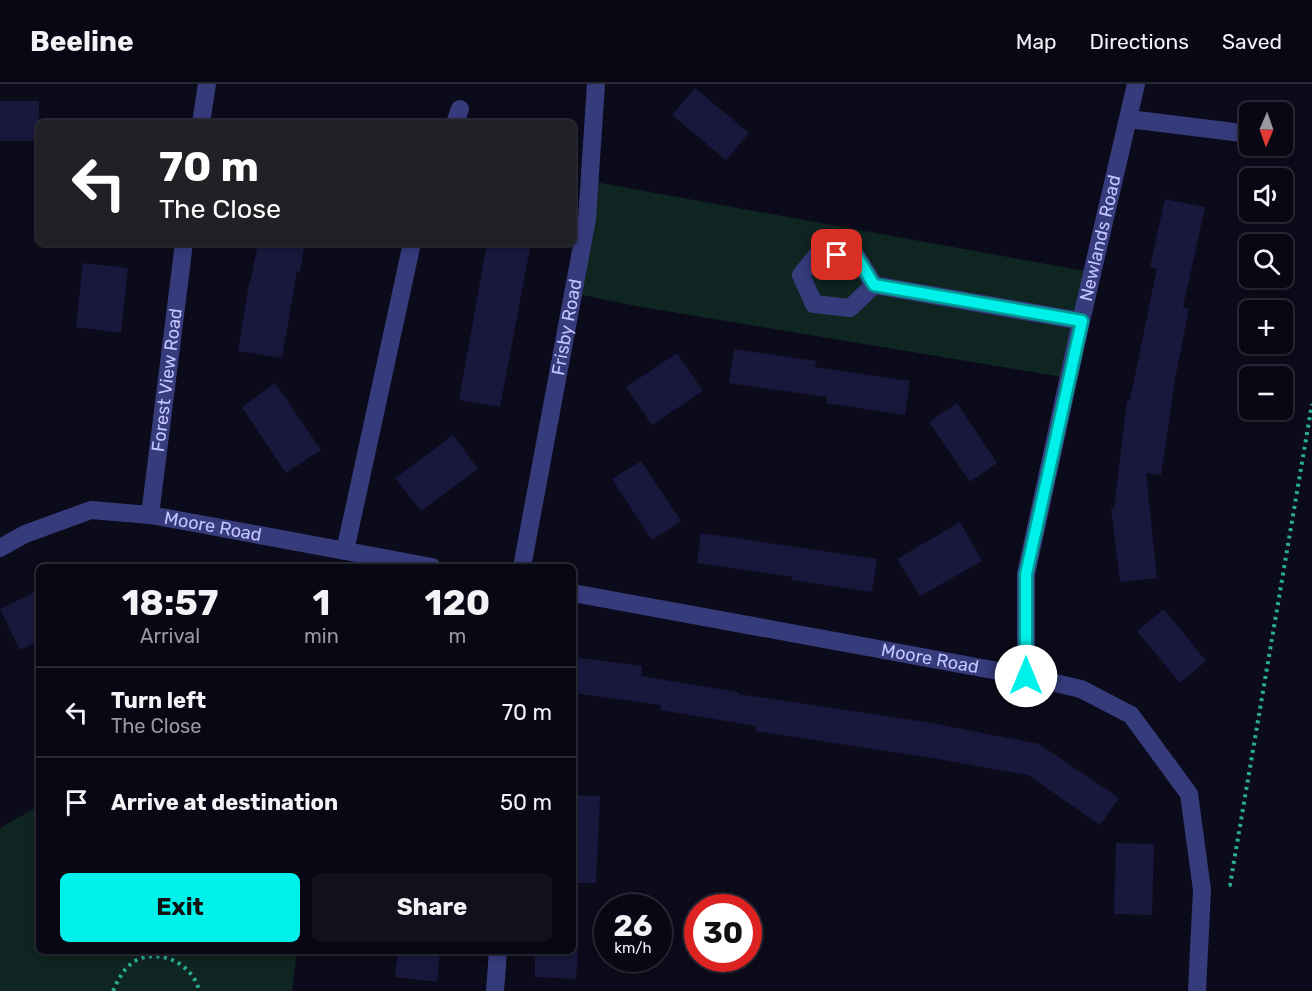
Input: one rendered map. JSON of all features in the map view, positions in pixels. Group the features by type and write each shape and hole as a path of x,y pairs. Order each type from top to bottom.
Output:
{"street":[{"path":"201,120 207,84"},
{"name":"Frisby Road","path":"523,564 587,219 596,84"},
{"name":"Newlands Road","path":"1026,676 1026,574 1136,84"},
{"path":"1129,119 1239,133"},
{"name":"Forest View Road","path":"150,515 184,246"},
{"path":"345,551 411,246"},
{"path":"874,285 1082,321"},
{"name":"Moore Road","path":"0,548 25,534 92,510 150,515 416,564"},
{"name":"Moore Road","path":"576,594 1026,676 1081,689 1131,715 1189,794 1202,890 1197,991"},
{"path":"495,991 498,954"}],"path":[{"path":"1202,890 1230,885 1312,404"},
{"path":"112,991 122,972 139,959 158,956 178,962 190,972 198,991"}],"green space":[{"path":"590,181 1085,271 1069,378 582,295"},
{"path":"36,808 36,954 297,954 292,991 0,991 0,828"}],"building":[{"path":"695,88 749,133 726,160 672,115"},
{"path":"0,101 39,101 36,141 0,141"},
{"path":"1165,199 1205,207 1183,307 1189,308 1175,380 1161,475 1146,473 1157,578 1120,582 1111,508 1114,508 1127,401 1130,400 1157,268 1150,267"},
{"path":"257,246 304,246 300,272 297,271 282,358 238,351"},
{"path":"486,246 530,246 500,407 459,400"},
{"path":"83,263 128,268 121,333 76,327"},
{"path":"734,349 816,361 815,367 910,381 905,415 826,403 827,397 729,383"},
{"path":"677,353 703,391 652,425 626,387"},
{"path":"275,383 321,450 286,473 242,407"},
{"path":"957,403 997,463 970,482 929,422"},
{"path":"453,435 478,469 421,511 395,478"},
{"path":"641,461 681,521 652,540 612,479"},
{"path":"960,522 982,561 920,596 897,559"},
{"path":"701,533 877,559 872,592 697,563"},
{"path":"36,591 36,642 20,650 0,609"},
{"path":"1164,609 1206,661 1180,683 1137,631"},
{"path":"576,657 642,666 641,676 738,692 738,694 932,723 1039,744 1119,798 1100,825 1028,775 755,731 756,726 660,710 661,705 576,693"},
{"path":"576,795 600,796 596,883 576,883"},
{"path":"1116,843 1154,844 1152,915 1114,914"},
{"path":"578,951 576,979 535,977 535,954 576,954"},
{"path":"398,954 440,954 437,982 395,977"}],"route":[{"path":"837,255 857,257 874,285 1082,321 1026,574 1026,676"}]}
